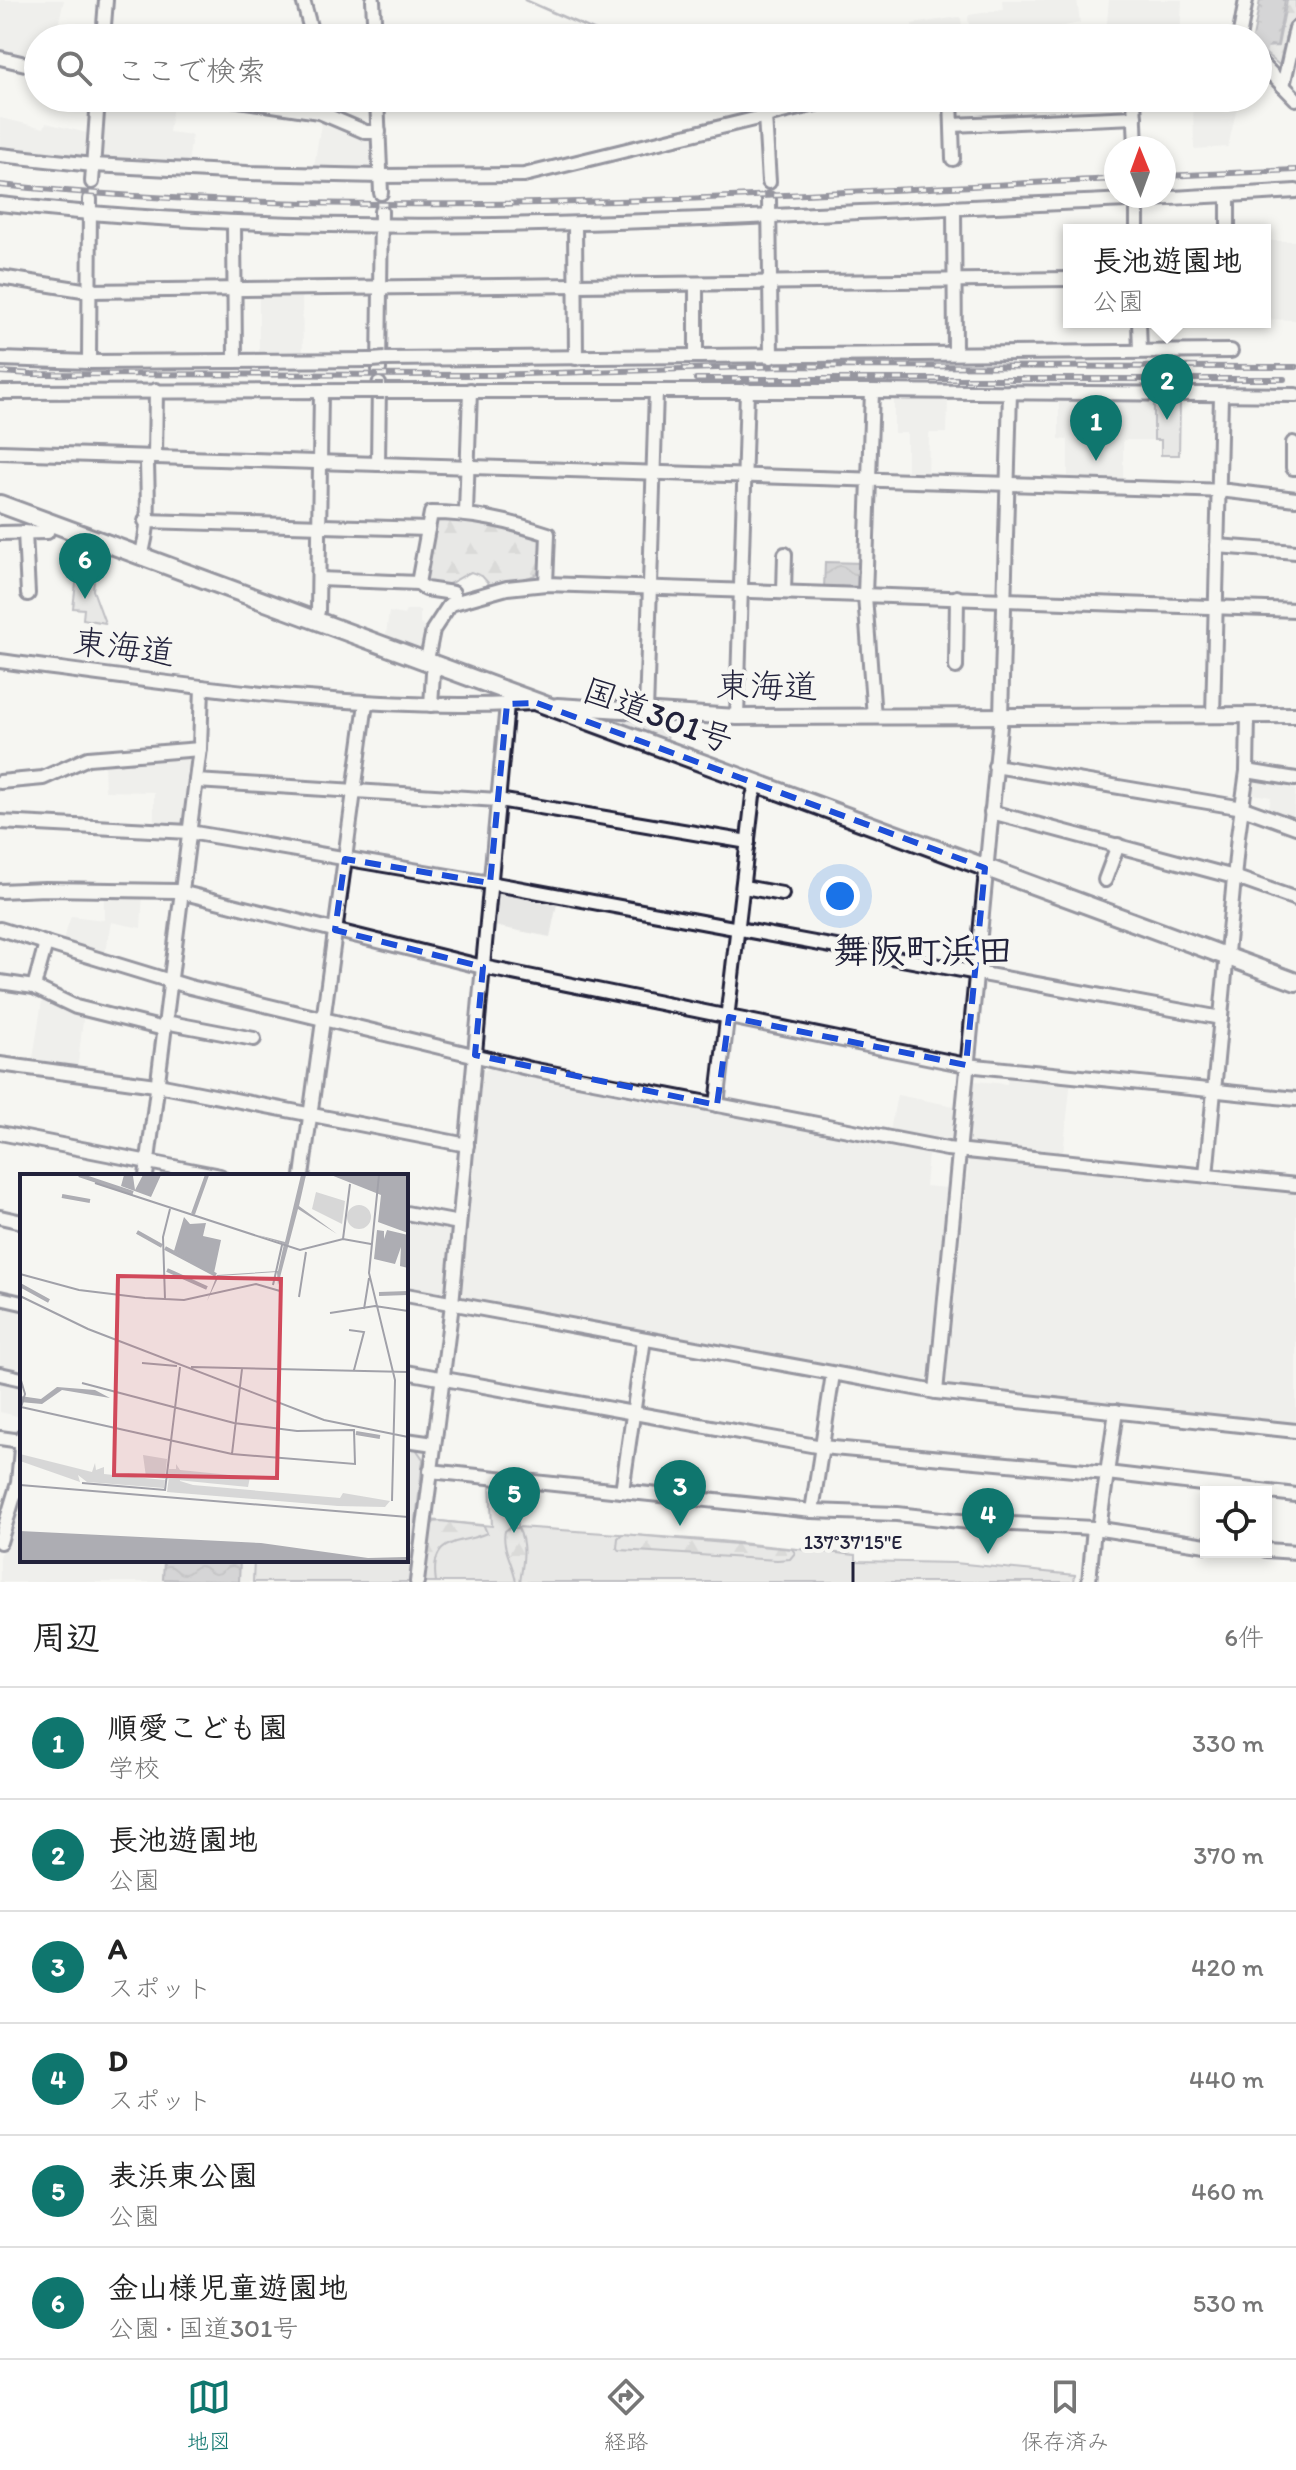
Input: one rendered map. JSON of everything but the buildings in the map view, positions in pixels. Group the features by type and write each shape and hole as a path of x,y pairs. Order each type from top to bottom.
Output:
{"highway":[{"name":"国道301号","path":"0,504 315,620 509,698 537,703 1296,982"}],"main road":[{"name":"東海道","path":"537,703 737,717 1296,715"}],"street":[{"path":"104,24 106,0"},
{"path":"303,0 309,24"},
{"path":"373,0 374,24"},
{"path":"1242,24 1246,0"},
{"path":"1290,93 1296,28"},
{"path":"0,58 24,64"},
{"path":"1272,74 1290,93"},
{"path":"92,182 97,112"},
{"path":"313,112 326,114 366,132 379,132"},
{"path":"378,112 381,193"},
{"path":"0,155 93,165 247,173 530,175 782,112"},
{"path":"952,112 953,159"},
{"path":"1135,112 1136,136"},
{"path":"765,116 769,182"},
{"path":"952,125 1135,117"},
{"path":"1176,196 1296,191"},
{"path":"1229,224 1234,195"},
{"path":"89,362 90,199"},
{"path":"769,199 771,357"},
{"path":"0,204 234,224 381,227 575,225 1104,199"},
{"path":"954,207 955,352"},
{"path":"379,363 381,211"},
{"path":"234,224 235,361"},
{"path":"575,225 576,358"},
{"path":"0,277 89,291 1063,279"},
{"path":"691,284 692,356"},
{"path":"1139,328 1140,351"},
{"path":"0,359 379,363 955,352 1231,351"},
{"path":"378,389 378,464"},
{"path":"0,392 378,389 1296,395"},
{"path":"141,555 156,390"},
{"path":"466,513 470,390"},
{"path":"737,717 747,390"},
{"path":"315,620 319,579 321,391"},
{"path":"646,713 656,391"},
{"path":"872,391 865,596 874,717"},
{"path":"936,1392 1001,716 1010,392"},
{"path":"1213,715 1221,396"},
{"path":"1291,443 1293,468 1296,468"},
{"path":"0,452 1219,491 1296,499"},
{"path":"418,583 431,513 466,513 500,519 548,534 546,584"},
{"path":"145,521 428,529"},
{"path":"0,533 47,532 50,522"},
{"path":"25,532 28,594"},
{"path":"1217,546 1296,552"},
{"path":"784,592 785,554"},
{"path":"319,579 418,583 426,589 453,593 456,601"},
{"path":"431,705 433,630 447,606 518,586 650,587 1296,610"},
{"path":"956,667 957,597"},
{"name":"東海道","path":"0,661 202,687 366,703 431,705 509,698"},
{"path":"146,1174 200,749 202,687"},
{"path":"417,1582 452,1304 509,698"},
{"path":"302,1174 366,703"},
{"path":"1206,1176 1247,771 1248,715"},
{"path":"0,782 43,778 88,758 200,749"},
{"path":"995,766 1243,808 1296,827"},
{"path":"1247,771 1296,779"},
{"path":"196,781 498,800 748,842"},
{"path":"717,1105 753,796 758,783"},
{"path":"991,812 1234,877 1296,899"},
{"path":"0,822 189,832 490,883 1221,1018"},
{"path":"1105,880 1118,845"},
{"path":"744,887 782,894"},
{"path":"0,891 134,889 182,892 483,967 966,1065 1296,1099"},
{"path":"0,929 170,981 531,1069 961,1150 1296,1185"},
{"path":"34,987 46,943"},
{"path":"0,982 34,987 76,1007 254,1039"},
{"path":"0,1064 157,1085 467,1145"},
{"path":"0,1133 210,1174"},
{"path":"408,1213 459,1223"},
{"path":"0,1217 20,1222"},
{"path":"408,1295 936,1392 1296,1431"},
{"path":"0,1298 20,1303"},
{"path":"622,1491 644,1339"},
{"path":"408,1372 822,1447 1107,1473 1296,1495"},
{"path":"0,1374 20,1379"},
{"path":"812,1511 833,1374"},
{"path":"1089,1582 1116,1411"},
{"path":"0,1438 20,1439"},
{"path":"408,1440 434,1444"},
{"path":"0,1542 18,1483 20,1461"},
{"path":"430,1471 812,1511 1096,1529 1200,1544"},
{"path":"1272,1550 1296,1552"}],"highlighted area":[{"path":"537,703 985,868 966,1065 729,1017 717,1105 475,1055 483,967 335,930 345,859 490,883 507,704"}],"shaded area":[{"path":"0,0 64,0 58,24 24,24 24,59 0,53"},
{"path":"1002,0 1077,0 1080,23 969,24 969,15 1003,10"},
{"path":"1109,0 1182,0 1181,24 1107,24"},
{"path":"959,17 962,24 912,24"},
{"path":"104,112 172,112 169,132 192,135 188,163 100,157"},
{"path":"1193,112 1236,112 1228,147 1194,149"},
{"path":"0,118 44,128 46,123 91,134 89,156 0,147"},
{"path":"322,118 374,141 375,168 314,167"},
{"path":"1271,241 1296,241 1296,320 1271,319"},
{"path":"302,293 303,358 259,358 259,294"},
{"path":"894,394 948,395 947,433 929,433 928,478 907,477 907,433 894,433"},
{"path":"1059,397 1154,399 1154,440 1123,440 1123,484 1068,482 1068,440 1059,439"},
{"path":"406,610 420,610 420,624 430,630 426,649 386,635 389,612 404,615"},
{"path":"195,750 185,828 154,826 154,792 105,791 104,759"},
{"path":"1250,774 1296,782 1293,823 1268,814 1271,797 1248,793"},
{"path":"497,888 558,899 550,937 494,926"},
{"path":"104,892 143,892 141,928 111,922 105,953 63,940 71,916 104,920"},
{"path":"43,995 84,1012 77,1071 32,1065"},
{"path":"492,1066 928,1153 925,1186 947,1188 927,1384 465,1299 462,1294 482,1073"},
{"path":"1008,1073 1071,1079 1063,1154 969,1144 975,1081 1007,1084"},
{"path":"897,1095 954,1106 950,1143 890,1131"},
{"path":"969,1158 1296,1192 1296,1424 946,1386"},
{"path":"408,1216 453,1225 447,1292 443,1295 408,1288"},
{"path":"0,1301 20,1306 20,1376 0,1371"},
{"path":"0,1377 20,1382 20,1417 0,1412"},
{"path":"408,1442 428,1445 412,1582 0,1582 0,1557 20,1486 20,1562 408,1562"}],"green space":[{"path":"1287,0 1296,0 1296,17 1284,69 1272,59 1272,46 1278,46"},
{"path":"1154,399 1180,400 1179,455 1161,455 1161,440 1154,440"},
{"path":"466,516 544,536 542,568 534,576 496,584 489,584 482,576 471,572 444,585 423,583 432,524 437,517"},
{"path":"77,575 94,581 93,590 105,623 83,619 84,609 73,608"},
{"path":"610,716 667,718 664,726 668,728 667,743 608,721"},
{"path":"408,1445 414,1446 423,1459 409,1582 253,1582 254,1562 408,1562"},
{"path":"490,1483 516,1485 518,1527 720,1541 856,1555 856,1561 955,1563 1075,1575 1074,1582 423,1582 430,1520 492,1526"},
{"path":"440,1521 484,1526 487,1533 442,1549 435,1567 436,1582 423,1582 429,1528"},
{"path":"518,1528 523,1541 520,1582 516,1582 505,1543 505,1531"},
{"path":"622,1534 792,1549 795,1553 790,1559 777,1560 620,1550 617,1548 618,1538"}],"water":[{"path":"1260,0 1285,0 1277,46 1272,45 1272,24 1256,24"},
{"path":"825,562 864,563 860,591 824,589"},
{"path":"164,1562 240,1562 239,1582 163,1579"}],"waterway":[{"path":"525,0 579,24"},
{"path":"1268,24 1273,0"},
{"path":"0,149 87,158"},
{"path":"98,159 154,162"}],"railway":[{"path":"1176,175 1296,170"},
{"path":"0,185 139,196 418,204 558,203 1104,180"},
{"path":"0,372 491,375 784,366 1296,367"},
{"path":"696,379 1284,379"}],"place":[{"name":"長池遊園地","path":"1167,420"},
{"name":"順愛こども園","path":"1096,461"},
{"name":"金山様児童遊園地","path":"85,599"},
{"name":"A","path":"680,1526"},
{"name":"表浜東公園","path":"514,1533"},
{"name":"D","path":"988,1554"}],"district":[{"name":"舞阪町浜田","path":"923,950"}]}
